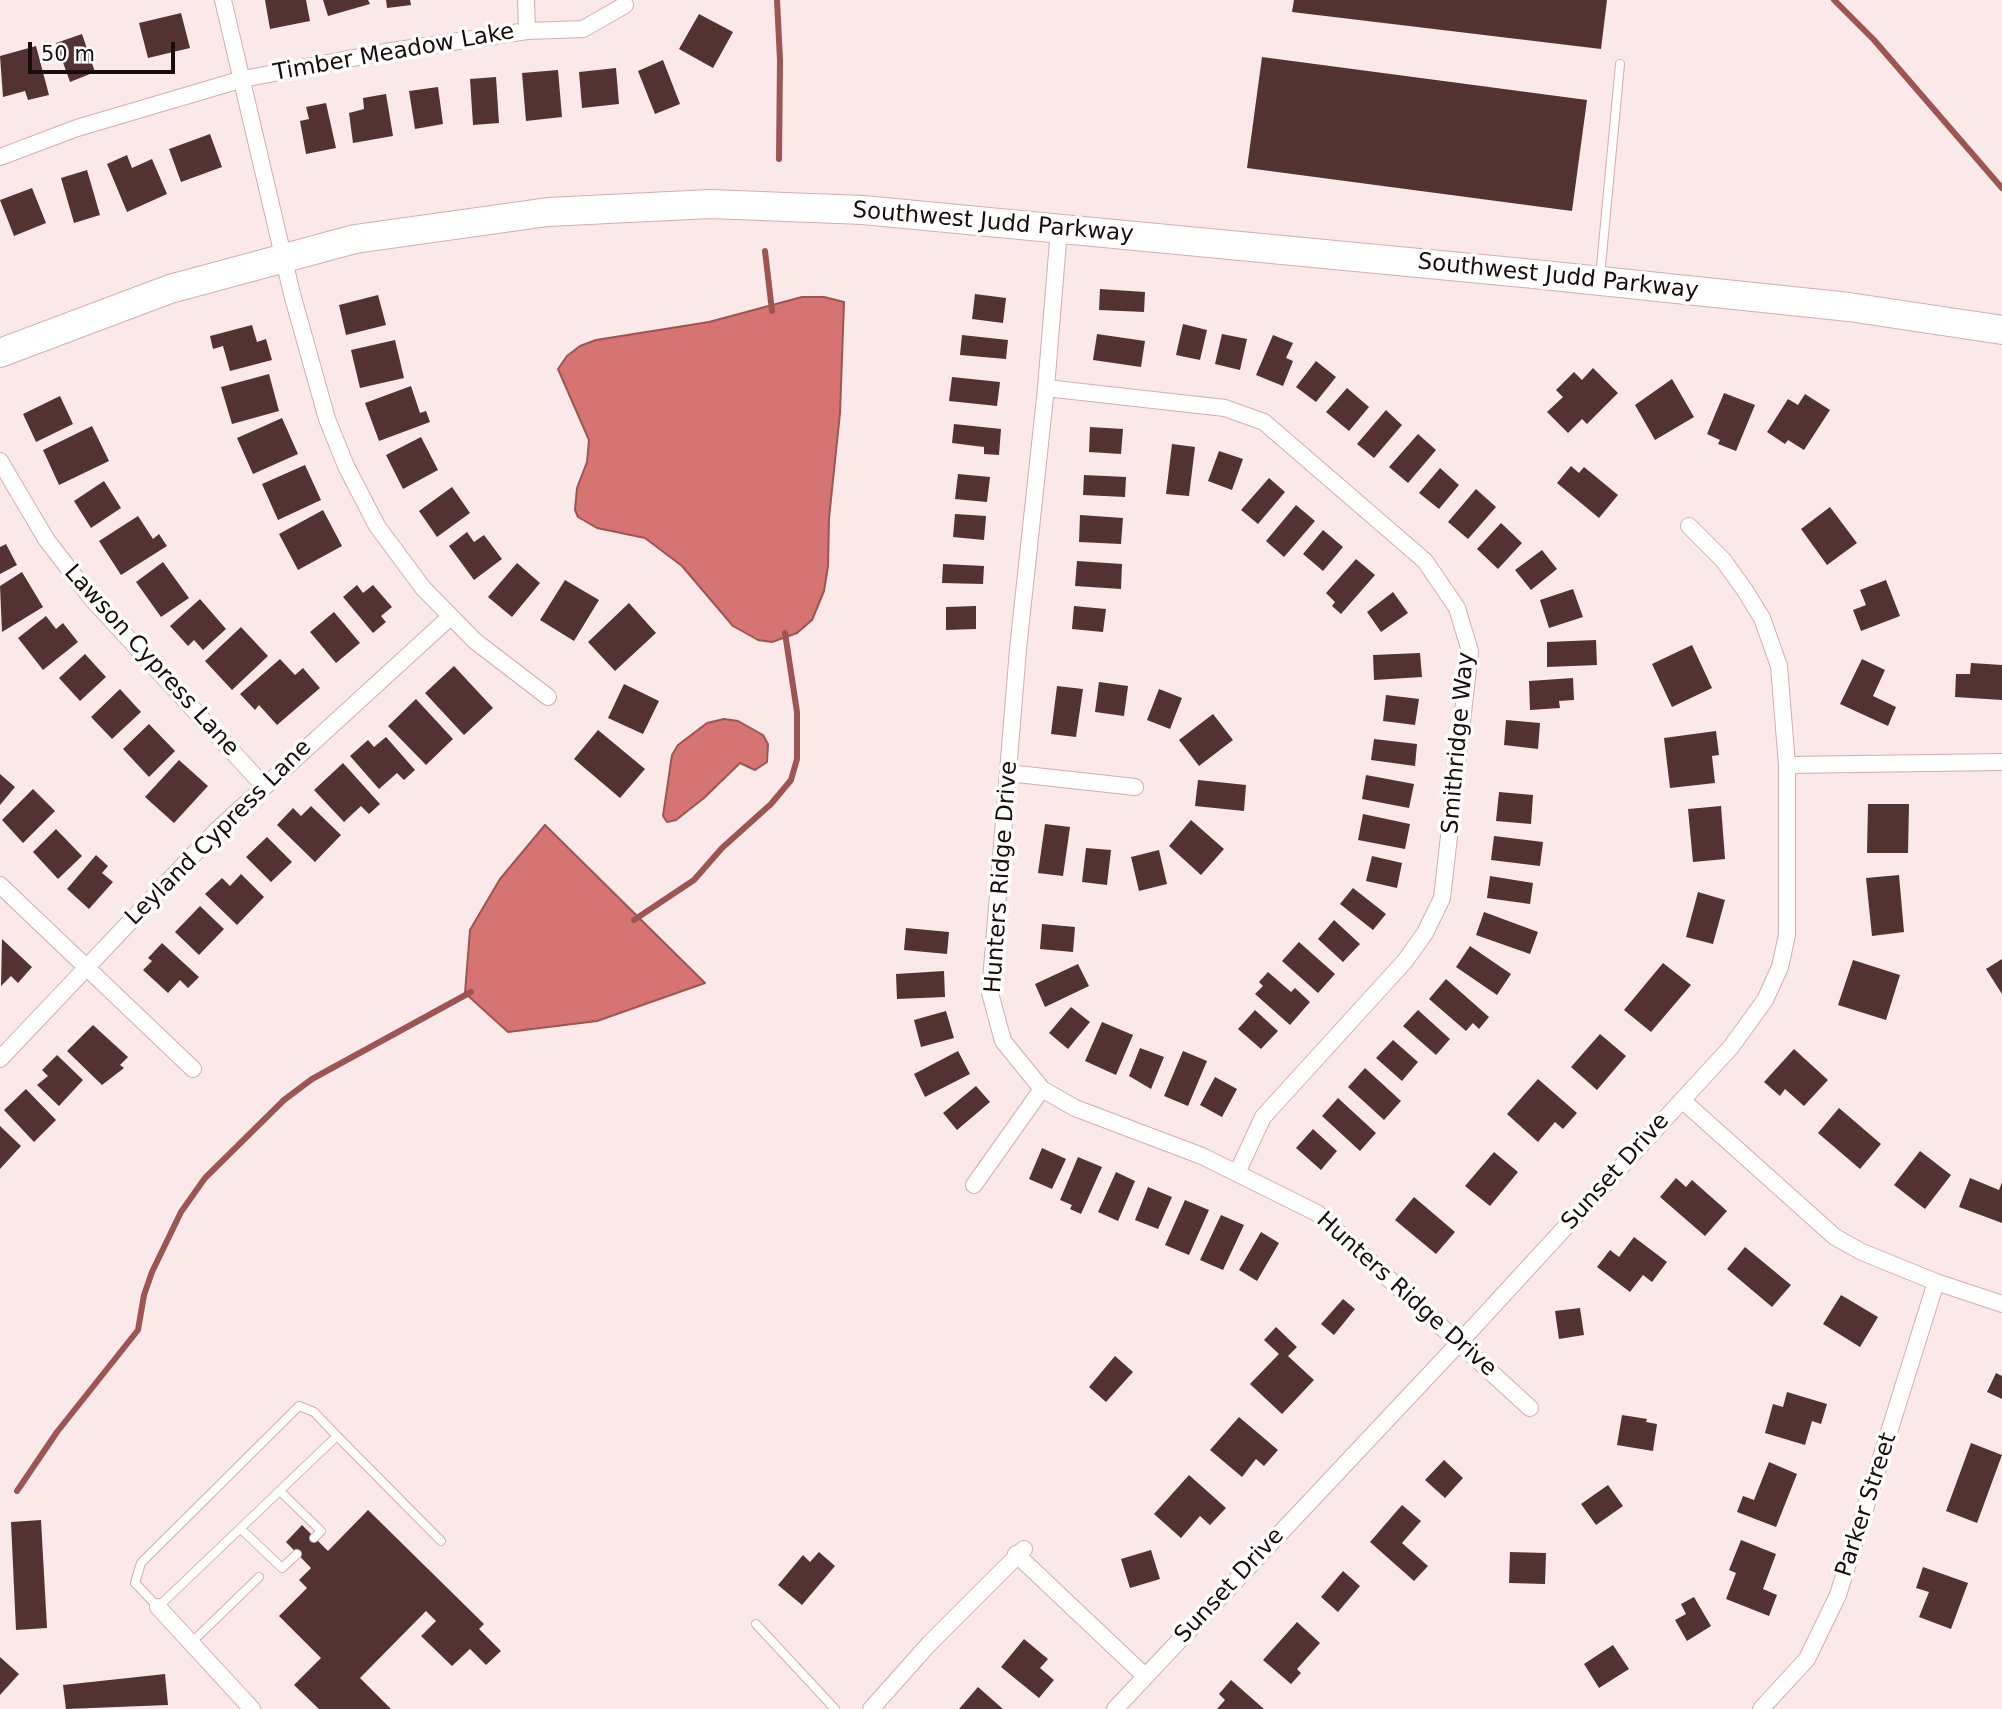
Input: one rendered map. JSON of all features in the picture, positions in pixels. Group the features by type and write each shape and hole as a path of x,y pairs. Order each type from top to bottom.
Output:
{"highway":[{"name":"Southwest Judd Parkway","path":"0,353 170,289 355,239 442,225 612,206 800,206 1059,229 1849,307 2002,330"}],"street":[{"path":"223,0 226,25 243,79 283,257 327,419 346,466 398,558 449,618 548,697"},
{"path":"526,0 527,31"},
{"name":"Timber Meadow Lake","path":"0,157 77,128 243,79 385,52 527,31 583,29 625,5"},
{"name":"Hunters Ridge Drive","path":"1059,229 990,993 1003,1041 1042,1089 1075,1108 1237,1173 1317,1213 1530,1408"},
{"name":"Smithridge Way","path":"1046,388 1226,408 1264,422 1425,561 1457,608 1471,650 1442,898 1425,933 1405,961 1263,1117 1237,1173"},
{"name":"Lawson Cypress Lane","path":"0,461 40,530 92,599 263,785"},
{"name":"Sunset Drive","path":"1115,1709 1459,1343 1682,1100 1731,1046 1765,999 1780,967 1787,935 1787,765 1779,666 1762,618 1723,560 1689,526"},
{"name":"Leyland Cypress Lane","path":"0,1059 169,879 263,785 449,618"},
{"path":"1787,765 2002,762"},
{"path":"1008,773 1135,787"},
{"path":"0,886 193,1069"},
{"path":"974,1185 1042,1089"},
{"path":"1682,1100 1835,1237 1862,1252 1936,1282 2002,1304"},
{"name":"Parker Street","path":"1761,1709 1807,1659 1838,1595 1936,1282"},
{"path":"871,1709 1020,1552 1145,1676"},
{"path":"158,1607 252,1709"}],"lane":[{"path":"1600,281 1620,64"},
{"path":"337,1436 158,1607 135,1583 141,1563 299,1406 314,1412 441,1541"},
{"path":"279,1492 321,1531 314,1538"},
{"path":"241,1529 282,1568 298,1554"},
{"path":"192,1642 258,1577"},
{"path":"756,1624 835,1709"}],"shaded area":[{"path":"802,297 824,297 844,302 840,413 829,518 828,566 824,591 812,620 797,633 772,642 758,640 733,626 682,566 645,538 597,528 578,517 575,510 577,488 587,462 589,440 558,369 567,356 580,346 596,340 709,322"},
{"path":"724,719 738,721 763,735 768,744 767,762 755,770 740,763 704,798 676,820 667,822 663,816 672,755 678,745 707,723"},
{"path":"545,825 705,983 597,1021 508,1032 465,993 470,930 500,879"}],"building":[{"path":"265,0 306,0 310,21 270,29"},
{"path":"323,0 368,0 370,4 328,16"},
{"path":"386,0 410,0 411,5 387,8"},
{"path":"1294,0 1607,0 1601,49 1292,12"},
{"path":"181,13 190,48 148,58 139,23"},
{"path":"699,14 733,32 713,68 679,49"},
{"path":"82,34 95,72 70,82 56,43"},
{"path":"36,46 49,95 28,100 25,91 3,97 0,56"},
{"path":"1262,57 1587,100 1572,211 1247,168"},
{"path":"663,60 680,104 655,114 638,71"},
{"path":"616,68 619,104 582,108 579,72"},
{"path":"558,70 562,117 526,121 522,73"},
{"path":"496,77 499,123 473,125 470,79"},
{"path":"438,87 443,124 415,129 409,91"},
{"path":"386,94 393,136 353,143 349,113 364,109 363,98"},
{"path":"326,103 336,148 306,154 300,121 309,119 306,107"},
{"path":"210,134 222,167 181,182 169,149"},
{"path":"127,155 132,168 152,159 167,194 127,212 107,164"},
{"path":"87,170 100,215 74,223 61,178"},
{"path":"32,188 46,223 14,236 0,200"},
{"path":"1100,289 1145,292 1144,312 1099,310"},
{"path":"975,294 1006,298 1003,323 972,319"},
{"path":"378,295 386,325 346,335 339,305"},
{"path":"1183,324 1207,330 1200,360 1176,355"},
{"path":"252,325 257,342 266,339 272,360 230,371 223,346 213,349 210,336"},
{"path":"1097,334 1145,341 1141,367 1093,360"},
{"path":"1222,334 1247,339 1240,370 1215,364"},
{"path":"962,335 1008,340 1006,359 960,355"},
{"path":"1273,335 1293,343 1286,358 1293,361 1283,386 1256,375"},
{"path":"395,340 404,378 360,388 351,350"},
{"path":"1316,361 1336,377 1316,402 1296,387"},
{"path":"1593,368 1618,393 1587,424 1582,419 1568,433 1547,412 1563,397 1556,390 1574,372 1582,380"},
{"path":"269,374 279,411 232,424 221,387"},
{"path":"952,377 1000,382 997,406 949,401"},
{"path":"1672,379 1694,417 1655,440 1635,405"},
{"path":"411,386 420,413 426,411 430,422 379,441 365,403"},
{"path":"1347,388 1369,407 1349,431 1326,412"},
{"path":"1724,393 1755,405 1736,451 1718,444 1720,440 1707,434"},
{"path":"1805,394 1830,410 1804,450 1788,440 1785,444 1767,432 1788,399 1798,405"},
{"path":"60,396 73,424 36,442 23,414"},
{"path":"1386,410 1402,425 1374,458 1357,444"},
{"path":"282,418 298,454 253,474 237,438"},
{"path":"954,424 1001,429 999,455 984,454 984,447 952,443"},
{"path":"92,426 109,461 59,485 43,450"},
{"path":"1090,427 1123,429 1121,454 1089,452"},
{"path":"1418,434 1436,450 1408,483 1389,467"},
{"path":"421,437 438,470 403,489 386,455"},
{"path":"1172,444 1195,447 1189,496 1166,494"},
{"path":"1219,451 1243,459 1232,490 1208,481"},
{"path":"305,465 321,500 278,520 262,484"},
{"path":"1571,466 1579,473 1584,467 1618,495 1599,518 1557,483"},
{"path":"1440,468 1459,485 1439,509 1419,493"},
{"path":"958,474 990,477 987,502 955,499"},
{"path":"1084,475 1126,477 1125,497 1083,495"},
{"path":"1269,478 1285,492 1258,524 1241,510"},
{"path":"104,481 121,508 91,528 74,501"},
{"path":"452,487 470,513 437,537 419,511"},
{"path":"1476,489 1496,507 1468,539 1448,522"},
{"path":"1296,505 1315,521 1284,557 1266,541"},
{"path":"1830,507 1857,543 1827,565 1801,529"},
{"path":"323,510 342,546 298,570 279,534"},
{"path":"955,514 986,516 984,540 953,537"},
{"path":"1080,515 1123,518 1121,544 1079,542"},
{"path":"138,516 153,539 159,534 167,546 121,575 99,541"},
{"path":"1501,523 1522,543 1498,569 1477,549"},
{"path":"1323,530 1343,547 1323,571 1303,554"},
{"path":"467,532 474,542 484,535 502,559 474,580 449,546"},
{"path":"6,544 17,565 0,574 0,547"},
{"path":"1542,550 1557,569 1531,590 1515,570"},
{"path":"1356,559 1375,575 1341,614 1332,606 1335,602 1326,593"},
{"path":"1077,561 1122,564 1121,589 1075,586"},
{"path":"163,562 189,598 161,617 136,582"},
{"path":"517,563 540,583 512,617 488,597"},
{"path":"943,564 984,566 983,584 942,583"},
{"path":"22,572 43,607 2,632 0,586"},
{"path":"565,580 599,600 574,641 540,620"},
{"path":"1886,580 1900,616 1861,631 1853,610 1866,605 1860,590"},
{"path":"357,585 363,593 373,585 392,607 381,616 386,622 373,633 343,597"},
{"path":"1573,589 1583,617 1549,628 1540,600"},
{"path":"1393,592 1408,613 1381,632 1367,612"},
{"path":"200,599 226,629 203,650 194,640 188,646 170,626"},
{"path":"629,603 656,633 615,671 588,642"},
{"path":"976,606 976,629 946,630 946,607"},
{"path":"1074,606 1106,609 1103,632 1072,629"},
{"path":"334,612 360,643 336,663 310,632"},
{"path":"46,616 56,629 63,623 78,642 43,670 18,638"},
{"path":"241,627 268,656 232,690 205,661"},
{"path":"1596,640 1597,665 1547,667 1547,642"},
{"path":"1692,645 1712,688 1672,707 1652,664"},
{"path":"1420,653 1422,677 1374,680 1373,655"},
{"path":"85,654 106,677 80,701 59,678"},
{"path":"280,659 295,675 303,668 320,688 277,725 259,705 255,710 240,694"},
{"path":"1862,659 1885,670 1873,696 1896,707 1888,726 1840,704"},
{"path":"1971,663 2002,665 2002,700 1955,697 1956,674 1970,674"},
{"path":"454,666 493,708 464,735 425,693"},
{"path":"1573,678 1574,700 1559,701 1560,708 1530,710 1529,681"},
{"path":"1099,682 1128,686 1124,716 1095,712"},
{"path":"624,684 659,701 643,734 608,718"},
{"path":"1057,686 1083,689 1076,737 1051,734"},
{"path":"120,689 141,712 112,739 91,717"},
{"path":"1159,689 1182,698 1170,729 1147,720"},
{"path":"1386,695 1419,699 1415,725 1383,721"},
{"path":"416,699 453,739 426,765 388,726"},
{"path":"1213,714 1233,740 1199,766 1179,740"},
{"path":"1506,720 1540,723 1538,749 1504,745"},
{"path":"149,724 175,751 149,777 123,749"},
{"path":"598,730 645,769 620,798 574,759"},
{"path":"1716,731 1719,755 1712,756 1715,783 1670,788 1664,738"},
{"path":"386,737 415,770 404,780 397,773 379,789 350,756 368,740 374,747"},
{"path":"1374,739 1417,744 1415,766 1371,760"},
{"path":"179,760 208,786 174,823 145,797"},
{"path":"343,763 380,804 369,814 361,806 344,822 314,790"},
{"path":"0,774 15,787 0,805"},
{"path":"1366,775 1414,784 1409,808 1362,799"},
{"path":"1198,780 1246,785 1244,811 1195,806"},
{"path":"33,789 55,811 23,843 2,820"},
{"path":"1499,792 1533,795 1531,824 1496,821"},
{"path":"1868,804 1909,804 1908,853 1867,853"},
{"path":"311,806 341,835 315,862 277,825 293,808 301,816"},
{"path":"1721,806 1725,859 1693,862 1688,809"},
{"path":"1363,814 1410,824 1405,849 1358,840"},
{"path":"1191,820 1224,849 1201,875 1169,846"},
{"path":"1045,824 1070,827 1063,876 1038,873"},
{"path":"56,829 82,856 58,879 33,852"},
{"path":"1494,836 1543,842 1540,866 1491,860"},
{"path":"267,837 292,862 271,882 246,857"},
{"path":"1086,848 1111,850 1107,885 1082,882"},
{"path":"1159,850 1167,884 1139,891 1131,857"},
{"path":"96,855 108,866 102,873 113,882 89,909 67,889"},
{"path":"1372,856 1402,863 1397,888 1366,881"},
{"path":"241,874 264,897 237,925 205,894 222,878 230,886"},
{"path":"1899,875 1904,932 1872,936 1866,878"},
{"path":"1490,876 1533,883 1530,904 1487,898"},
{"path":"1353,888 1386,914 1373,930 1340,904"},
{"path":"1698,892 1725,900 1713,944 1686,937"},
{"path":"200,906 224,929 199,955 175,932"},
{"path":"1484,912 1538,932 1530,954 1476,935"},
{"path":"1334,920 1360,944 1343,962 1318,939"},
{"path":"1042,924 1075,927 1073,952 1040,949"},
{"path":"906,928 949,932 947,954 904,950"},
{"path":"2,939 32,967 18,983 11,976 1,986"},
{"path":"1299,942 1335,974 1318,993 1282,961"},
{"path":"162,943 199,977 188,988 180,980 168,993 143,970 152,961 148,958"},
{"path":"1470,946 1511,974 1497,995 1456,967"},
{"path":"2002,959 2002,994 1986,969"},
{"path":"1853,960 1900,975 1886,1020 1838,1005"},
{"path":"1663,963 1691,985 1651,1032 1624,1010"},
{"path":"1078,964 1089,986 1045,1007 1035,984"},
{"path":"944,971 945,997 897,999 896,974"},
{"path":"1268,972 1291,992 1295,988 1310,1002 1290,1025 1255,994 1263,986 1259,982"},
{"path":"1446,979 1489,1017 1479,1029 1473,1023 1466,1031 1429,999"},
{"path":"1071,1007 1090,1022 1068,1049 1049,1033"},
{"path":"1255,1010 1278,1031 1261,1049 1238,1029"},
{"path":"1418,1010 1450,1039 1436,1055 1403,1026"},
{"path":"946,1011 954,1038 921,1047 914,1020"},
{"path":"1102,1022 1133,1035 1116,1075 1085,1061"},
{"path":"93,1025 128,1057 120,1065 124,1068 102,1085 67,1051"},
{"path":"1600,1034 1626,1056 1597,1090 1571,1067"},
{"path":"1393,1040 1418,1062 1402,1081 1376,1058"},
{"path":"1140,1048 1164,1057 1151,1089 1129,1076"},
{"path":"1794,1049 1828,1080 1804,1106 1785,1089 1780,1096 1764,1082"},
{"path":"958,1051 970,1074 925,1097 914,1074"},
{"path":"1183,1051 1207,1061 1188,1106 1164,1096"},
{"path":"57,1055 83,1080 59,1106 37,1085 48,1076 42,1070"},
{"path":"1365,1068 1401,1101 1384,1120 1348,1087"},
{"path":"1215,1077 1237,1089 1222,1117 1200,1105"},
{"path":"1538,1079 1577,1113 1563,1129 1555,1122 1538,1142 1507,1114"},
{"path":"976,1086 990,1102 957,1130 943,1113"},
{"path":"26,1089 56,1120 34,1142 4,1110"},
{"path":"1338,1098 1376,1133 1360,1151 1322,1116"},
{"path":"1839,1108 1881,1144 1860,1169 1818,1133"},
{"path":"0,1126 21,1146 0,1169"},
{"path":"1313,1129 1337,1151 1321,1170 1296,1148"},
{"path":"1042,1148 1066,1159 1052,1189 1029,1179"},
{"path":"1920,1151 1951,1175 1925,1209 1894,1185"},
{"path":"1494,1152 1518,1172 1490,1206 1465,1186"},
{"path":"1078,1157 1102,1167 1081,1214 1070,1209 1072,1205 1060,1200"},
{"path":"1116,1172 1135,1181 1118,1221 1098,1212"},
{"path":"1676,1178 1686,1187 1692,1180 1727,1211 1705,1236 1660,1197"},
{"path":"1970,1178 1999,1190 2002,1182 2002,1223 1959,1207"},
{"path":"1148,1187 1172,1197 1158,1229 1135,1220"},
{"path":"1414,1197 1455,1232 1436,1254 1395,1220"},
{"path":"1185,1200 1209,1210 1189,1255 1165,1245"},
{"path":"1221,1215 1244,1225 1223,1270 1200,1260"},
{"path":"1261,1232 1279,1243 1257,1281 1239,1270"},
{"path":"1634,1237 1667,1262 1652,1282 1643,1275 1630,1292 1597,1267 1610,1250 1619,1257"},
{"path":"1745,1247 1791,1285 1772,1307 1727,1269"},
{"path":"1841,1295 1878,1317 1860,1347 1823,1324"},
{"path":"1343,1299 1355,1309 1334,1335 1321,1324"},
{"path":"1580,1308 1584,1335 1559,1339 1555,1311"},
{"path":"1276,1327 1297,1347 1288,1356 1314,1380 1282,1414 1250,1384 1279,1354 1264,1340"},
{"path":"1115,1356 1133,1372 1106,1402 1089,1387"},
{"path":"1996,1373 2002,1376 2002,1399 1987,1392"},
{"path":"1787,1392 1827,1404 1821,1424 1812,1421 1805,1445 1765,1433 1773,1404 1783,1407"},
{"path":"1622,1415 1647,1419 1646,1422 1657,1424 1653,1451 1617,1445"},
{"path":"1239,1417 1278,1450 1264,1466 1256,1459 1242,1477 1210,1450"},
{"path":"1971,1443 2002,1455 1977,1523 1946,1511"},
{"path":"1444,1460 1463,1478 1445,1498 1425,1480"},
{"path":"1769,1462 1797,1474 1776,1527 1737,1512 1743,1496 1754,1500"},
{"path":"1189,1475 1226,1508 1210,1525 1200,1516 1181,1538 1154,1514"},
{"path":"1608,1485 1623,1506 1596,1525 1581,1504"},
{"path":"1402,1505 1421,1521 1402,1543 1428,1566 1414,1581 1370,1542"},
{"path":"368,1510 484,1624 479,1629 501,1651 486,1665 470,1649 452,1666 421,1636 436,1621 426,1611 360,1678 391,1709 319,1709 294,1685 321,1658 279,1616 307,1588 299,1580 311,1568 286,1542 302,1525 328,1551"},
{"path":"41,1520 47,1628 16,1630 11,1522"},
{"path":"1741,1540 1776,1554 1763,1589 1777,1595 1769,1616 1726,1599 1736,1573 1729,1570"},
{"path":"1151,1550 1160,1579 1130,1588 1121,1559"},
{"path":"819,1552 835,1566 802,1605 778,1585 803,1555 810,1562"},
{"path":"1510,1552 1546,1553 1545,1584 1509,1583"},
{"path":"1923,1567 1968,1583 1951,1629 1919,1617 1929,1592 1916,1588"},
{"path":"1343,1571 1360,1586 1338,1612 1321,1597"},
{"path":"1694,1597 1711,1626 1687,1641 1675,1620 1686,1614 1681,1604"},
{"path":"1297,1622 1320,1643 1297,1669 1301,1673 1291,1684 1263,1660"},
{"path":"1024,1639 1048,1659 1040,1668 1054,1680 1039,1698 1001,1667"},
{"path":"1613,1645 1629,1669 1599,1688 1584,1664"},
{"path":"0,1657 19,1674 0,1695"},
{"path":"165,1674 168,1705 66,1709 63,1685"},
{"path":"1231,1680 1264,1709 1217,1709 1225,1700 1219,1694"},
{"path":"978,1687 1003,1709 959,1709"}],"waterway":[{"path":"777,0 780,60 779,159"},
{"path":"1834,0 1874,40 2002,188"},
{"path":"765,251 772,311"},
{"path":"634,920 694,880 722,848 771,804 791,780 797,759 797,712 785,633"},
{"path":"17,1491 57,1432 138,1330 144,1295 152,1272 181,1212 205,1178 284,1100 312,1079 471,992"}]}
